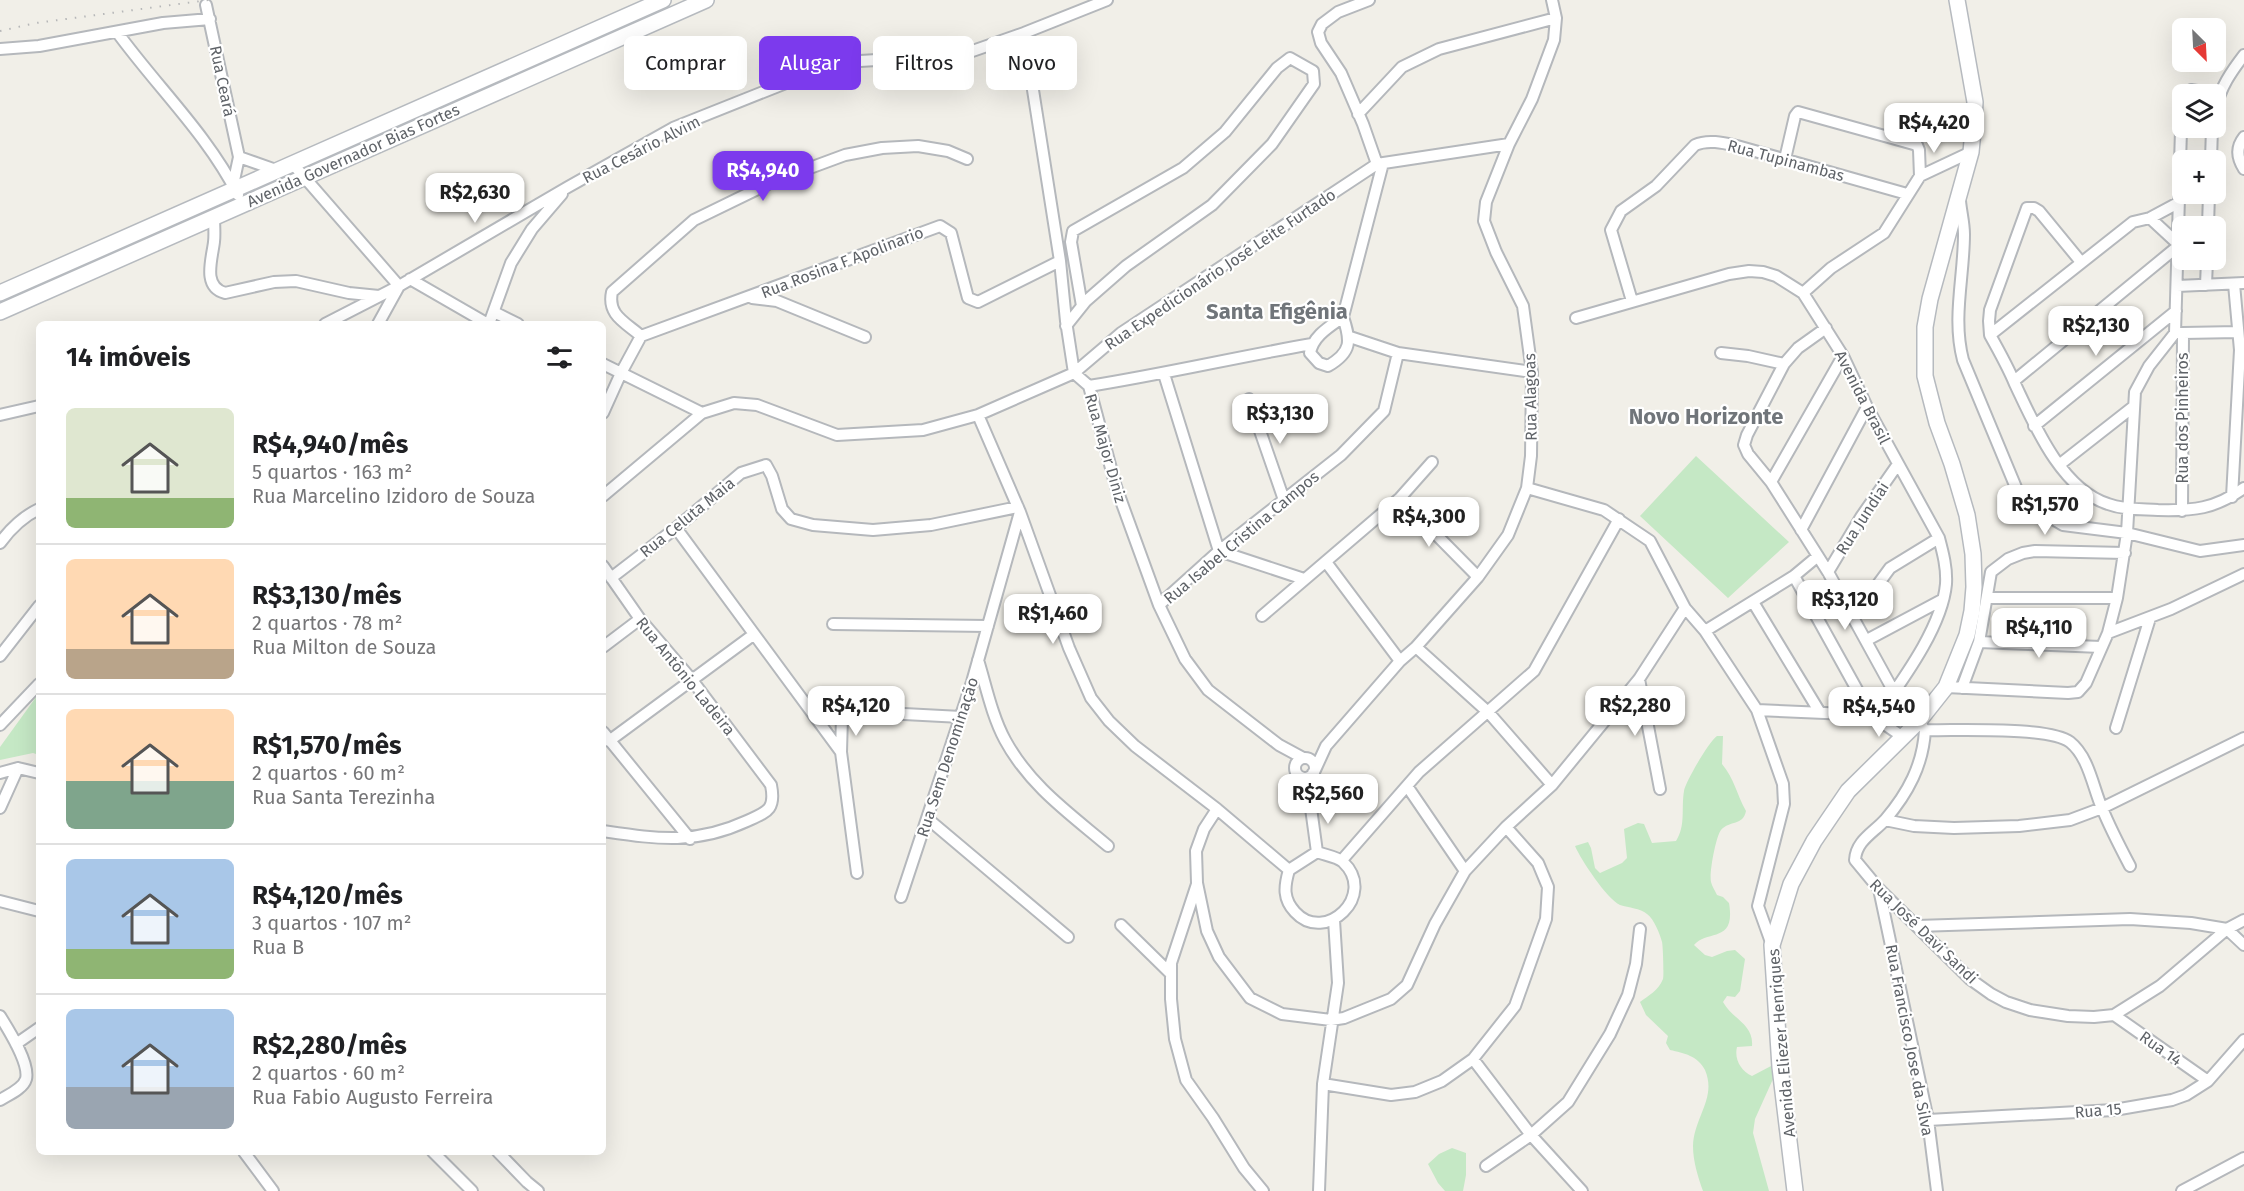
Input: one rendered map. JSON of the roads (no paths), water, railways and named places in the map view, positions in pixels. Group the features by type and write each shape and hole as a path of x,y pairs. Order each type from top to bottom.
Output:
{"main road":[{"name":"Avenida Governador Bias Fortes","path":"0,293 116,243 234,187 663,0"},
{"name":"Avenida Governador Bias Fortes","path":"0,312 303,176 706,0"},
{"name":"Avenida Eliezer Henriques","path":"1797,1190 1780,1067 1772,945 1791,884 1814,841 1848,791 1903,737 1922,726 1946,687 1967,635 1972,611 1973,554 1967,515 1952,464 1936,423 1925,376 1925,327 1930,299 1971,152 1974,102 1957,0"},
{"path":"593,31 600,46"},
{"path":"473,83 480,98"},
{"path":"116,243 122,257"}],"street":[{"name":"Rua Cesário Alvim","path":"331,321 399,286 673,128 816,71 860,61 961,55 1107,0"},
{"path":"1343,317 1322,332 1312,344 1310,353 1319,363 1328,366 1338,360 1347,348 1350,337 1343,317 1380,163 1341,73 1321,43 1318,32 1322,24 1338,12 1369,0"},
{"name":"Rua Alagoas","path":"1317,852 1310,801 1314,772 1326,746 1400,661 1416,647 1478,577 1508,535 1527,488 1531,456 1532,372 1523,306 1496,252 1484,221 1486,202 1509,144 1532,99 1554,40 1556,18 1552,0"},
{"name":"Rua Ceará","path":"206,6 239,157 234,187"},
{"path":"1358,114 1402,67 1438,49 1556,18"},
{"path":"0,49 39,46 163,23 210,19"},
{"path":"117,32 140,64 213,151 243,204"},
{"name":"Rua Major Diniz","path":"1024,33 1060,261 1066,326 1074,373 1089,386 1116,487 1158,605 1185,659 1208,690 1279,745 1305,758"},
{"path":"2223,84 2244,55"},
{"path":"1066,326 1082,306 1126,266 1212,205 1272,144 1314,84 1313,71 1290,58 1277,68 1225,132 1183,168 1073,231 1071,242 1082,306"},
{"path":"1785,159 1795,116 1798,112 1917,145 1920,176"},
{"path":"2244,137 2240,142 2238,154 2239,162 2244,169"},
{"name":"Rua Tupinambas","path":"1632,301 1611,230 1621,212 1650,192 1695,145 1707,142 1737,146 1907,194"},
{"path":"1380,163 1509,144"},
{"path":"606,406 641,336 614,312 609,303 612,292 694,220 772,182 845,155 882,148 918,146 948,151 967,159"},
{"path":"1803,292 1831,268 1879,238 1890,225 1920,176 1971,152"},
{"path":"239,157 276,170"},
{"name":"Rua Expedicionário José Leite Furtado","path":"606,493 702,413 734,403 757,405 837,435 922,430 978,415 1074,373 1120,333 1380,163"},
{"path":"291,164 399,286 380,321"},
{"path":"490,321 511,263 532,229 568,187"},
{"path":"1959,195 1964,234 1957,318 1959,343 1963,360 2017,490 2031,506 2063,525 2127,533 2200,551 2244,545"},
{"path":"1990,335 2133,222 2150,218 2176,204"},
{"path":"2081,262 2038,211 2030,206 2024,212 1990,310 1990,335 2034,426 2060,465 2084,491 2097,500 2128,509 2182,511 2211,506 2232,497 2244,488"},
{"path":"214,217 210,276 211,283 220,291 225,293 274,282 296,280 349,293 379,296"},
{"path":"2150,218 2172,240"},
{"name":"Rua Rosina F Apolinario","path":"641,336 940,226 951,233 968,298 978,302 1060,261"},
{"path":"2014,381 2172,249"},
{"name":"Rua dos Pinheiros","path":"2177,270 2176,311 2179,333 2182,511"},
{"path":"2206,285 2207,270"},
{"name":"Avenida Brasil","path":"1576,318 1729,274 1749,271 1776,276 1803,292 1843,356 1867,407 1939,538 1947,572 1942,600 1915,663 1873,717"},
{"path":"410,279 484,321"},
{"path":"2177,286 2239,284 2238,332 2242,352 2232,497"},
{"path":"749,297 777,301 865,337"},
{"path":"2034,426 2176,311"},
{"path":"494,312 512,321"},
{"path":"1826,328 1798,348 1784,364 1744,441 1746,449 1771,482 1828,572 1894,692"},
{"path":"1946,687 2068,693 2078,692 2086,683 2108,633 2125,553 2133,407 2137,386 2149,366 2179,333 2238,332"},
{"path":"1350,337 1398,353 1532,372"},
{"path":"1089,386 1164,374 1208,363 1312,344"},
{"name":"Rua Isabel Cristina Campos","path":"1158,605 1219,551 1341,455 1384,411 1398,353"},
{"path":"1720,353 1784,364"},
{"path":"1771,482 1843,356"},
{"path":"606,366 702,413"},
{"path":"1164,374 1219,551 1304,579"},
{"path":"1249,399 1284,500"},
{"path":"0,415 36,407"},
{"path":"1801,530 1867,407"},
{"path":"2060,465 2133,407"},
{"path":"978,415 1019,509 1069,648 1091,698 1109,721 1135,746 1217,809 1289,870"},
{"path":"1262,616 1400,498 1432,462"},
{"name":"Rua Jundiai","path":"1828,572 1861,517 1898,464"},
{"name":"Rua Celuta Maia","path":"611,578 676,528 741,473 766,465 772,476 782,510 791,519 813,525 873,530 931,525 1019,509"},
{"path":"1527,488 1604,510 1650,541 1685,608 1705,631 1757,710 1784,784 1784,804 1758,906 1772,945"},
{"path":"1400,498 1478,577"},
{"name":"Rua Sem Denominação","path":"901,897 961,717 1019,509"},
{"path":"0,543 9,530 27,514 36,510"},
{"path":"27,514 36,518"},
{"path":"1342,860 1419,772 1489,713 1534,671 1619,519"},
{"path":"676,528 841,752"},
{"path":"1854,617 1890,568 1939,538"},
{"path":"1962,688 1979,642 1991,572 2008,559 2029,552 2125,553"},
{"path":"1705,631 1794,576 1818,556"},
{"path":"1326,562 1400,661"},
{"name":"Rua Antônio Ladeira","path":"606,570 640,619 692,680 771,785 774,799 768,812 725,831 690,839"},
{"path":"2108,633 2150,618 2244,574"},
{"path":"1794,576 1873,717 1903,737"},
{"path":"1987,598 2117,598"},
{"path":"1866,640 1942,600"},
{"path":"1754,602 1819,711"},
{"path":"1217,809 1204,829 1196,851 1197,883 1207,931 1219,957 1250,998 1282,1014 1331,1020 1344,1018 1391,999 1407,985 1435,924 1465,871 1506,827 1552,785 1639,679 1685,608"},
{"path":"0,656 36,610"},
{"path":"2116,728 2150,618"},
{"path":"606,645 640,619"},
{"path":"833,624 988,626"},
{"path":"690,839 606,736 692,680 753,635"},
{"path":"1979,642 2101,647"},
{"path":"1416,647 1489,713 1552,785"},
{"path":"978,660 1004,738 1024,770 1044,793 1108,846"},
{"path":"1639,679 1660,789"},
{"path":"0,725 36,687"},
{"path":"1757,710 1819,711 1873,717"},
{"path":"857,873 841,752 842,716 847,711 961,717"},
{"path":"2130,866 2102,808 2083,759 2070,742 2057,736 2030,733 1922,726 1923,750 1917,771 1907,790 1885,820 1914,826 1954,828 2019,826 2070,820 2102,808 2244,738"},
{"name":"Rua Major Diniz","path":"1279,745 1297,773"},
{"name":"Rua Alagoas","path":"1305,758 1326,746"},
{"path":"1305,758 1313,762 1314,772 1307,778 1297,773 1296,762 1305,758"},
{"path":"0,808 18,768"},
{"path":"0,773 18,768 36,772"},
{"name":"Rua Alagoas","path":"1297,773 1310,801"},
{"path":"1407,786 1465,871"},
{"path":"928,819 1068,937"},
{"name":"Rua José Davi Sandi","path":"1885,820 1862,842 1856,851 1855,860 1879,889 1970,979 2006,1002 2030,1010 2068,1016 2114,1015 2160,986 2226,929 2244,918"},
{"path":"1323,1084 1391,1095 1415,1092 1442,1081 1473,1059 1515,1006 1545,919 1548,887 1538,863 1506,827"},
{"path":"606,831 651,838 690,839"},
{"path":"1317,852 1342,860 1352,874 1354,892 1348,909 1334,920 1317,923 1300,918 1288,904 1284,887 1289,870 1317,852"},
{"path":"1197,883 1171,963 1175,1039 1185,1080 1213,1118 1244,1168 1263,1191"},
{"name":"Rua Francisco Jose da Silva","path":"1879,889 1928,1120 1937,1191"},
{"path":"0,901 36,910"},
{"path":"1917,927 2130,919 2191,923 2226,929 2244,945"},
{"path":"1319,1191 1323,1084 1338,983 1334,920"},
{"path":"1121,925 1170,973"},
{"path":"1486,1166 1531,1135 1568,1102 1610,1034 1628,995 1636,964 1641,929"},
{"name":"Rua 14","path":"2114,1015 2208,1081"},
{"path":"0,1016 16,1044 26,1070 26,1078 20,1087 2,1096"},
{"path":"16,1044 36,1030"},
{"name":"Rua 15","path":"1928,1120 2114,1110 2172,1100 2186,1095 2208,1081 2244,1041"},
{"path":"1473,1059 1531,1135 1582,1191"},
{"path":"246,1155 273,1191"},
{"path":"436,1155 472,1191"},
{"path":"501,1155 538,1191"},
{"path":"2182,1191 2244,1158"}],"railway":[{"path":"0,31 36,23 209,0"}],"district":[{"name":"Santa Efigênia","path":"1277,311"},
{"name":"Novo Horizonte","path":"1706,416"}]}
